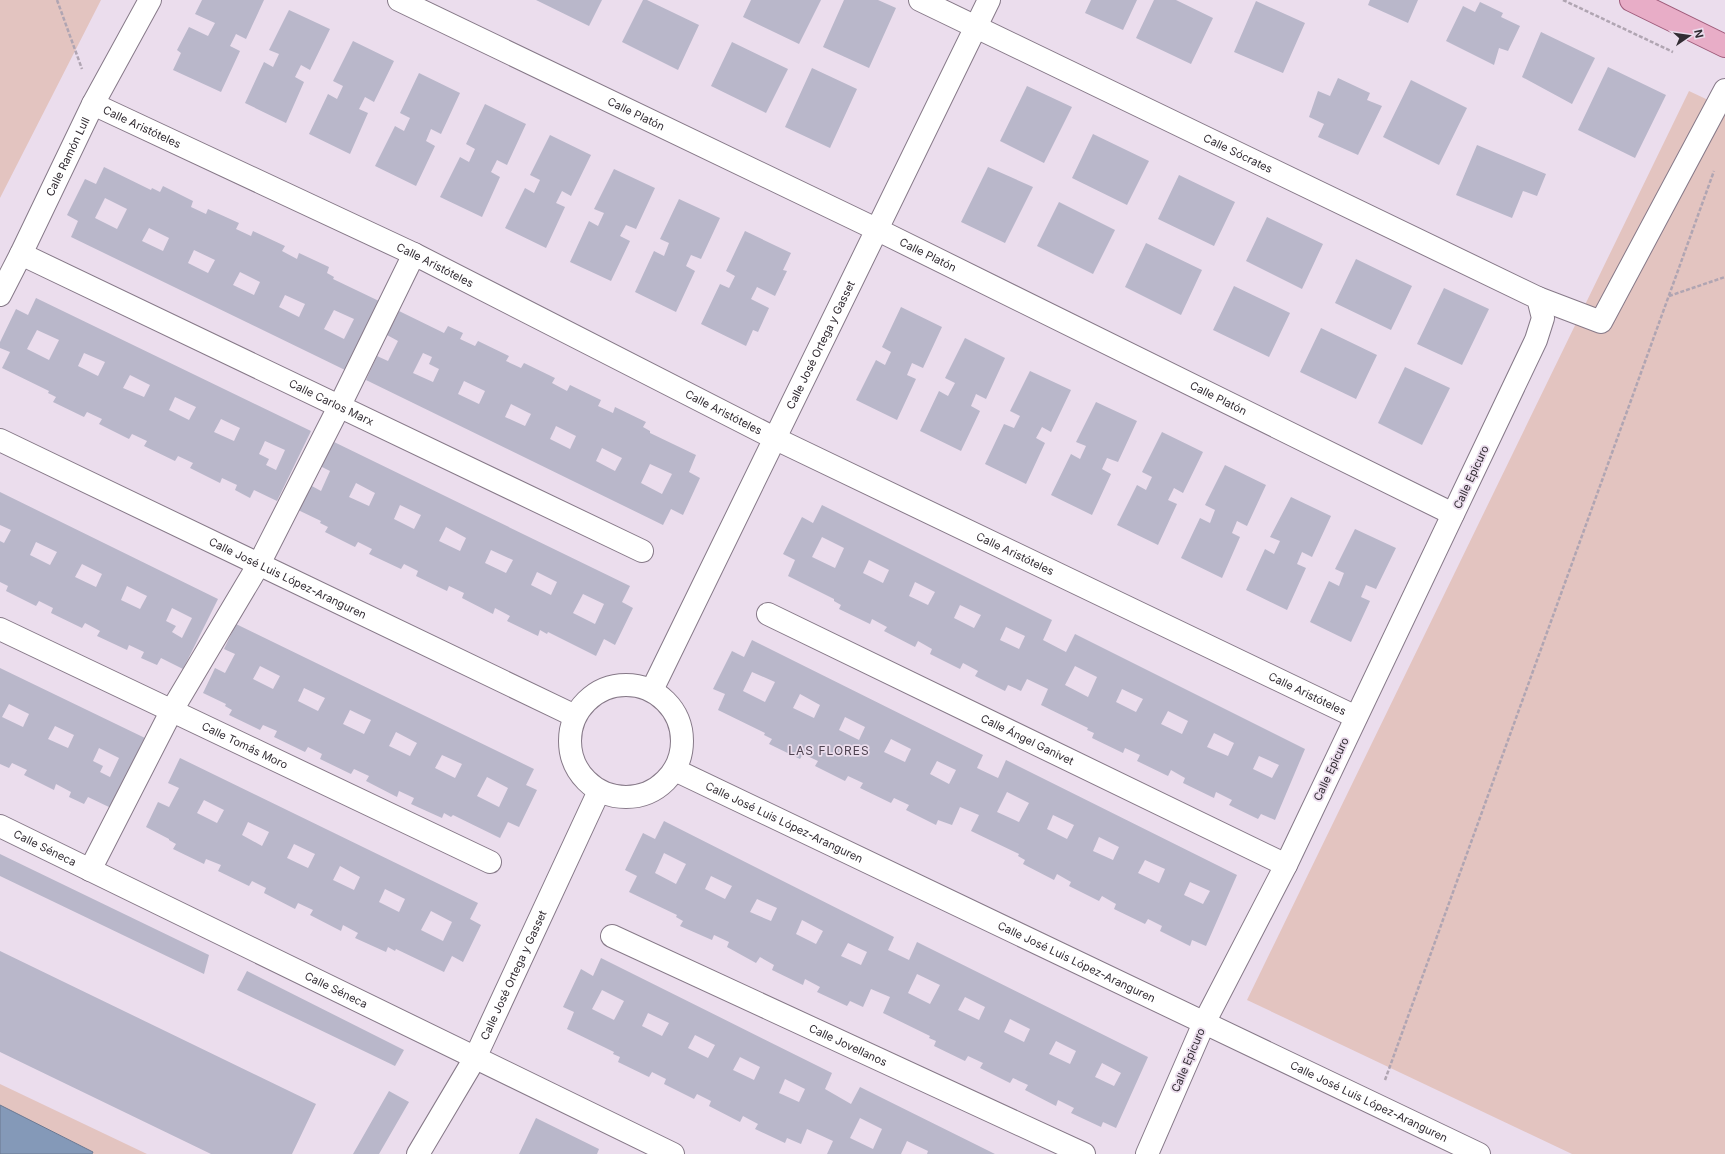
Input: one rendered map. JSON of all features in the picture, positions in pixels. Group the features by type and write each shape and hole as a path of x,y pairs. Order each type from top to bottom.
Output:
{"main road":[{"path":"1631,0 1725,46"}],"street":[{"name":"Calle Ramón Lull","path":"0,294 21,254 93,104 150,0"},
{"name":"Calle Platón","path":"400,0 878,230 1453,514"},
{"name":"Calle Sócrates","path":"920,0 1541,308 1601,322 1725,90"},
{"name":"Calle José Ortega y Gasset","path":"652,690 776,439 989,0"},
{"name":"Calle Aristóteles","path":"93,104 414,254 776,439 1356,717"},
{"name":"Calle Carlos Marx","path":"21,254 340,405 642,551"},
{"path":"90,870 172,710 259,564 340,405 414,254"},
{"name":"Calle Epicuro","path":"1147,1154 1204,1023 1286,865 1536,340 1541,308"},
{"name":"Calle José Luis López-Aranguren","path":"0,440 575,716"},
{"name":"Calle Ángel Ganivet","path":"768,614 1286,865"},
{"name":"Calle Tomás Moro","path":"0,629 490,862"},
{"path":"619,685 637,685 652,690 670,705 680,724 683,743 680,758 675,770 666,781 653,791 625,798 608,795 599,791 587,782 573,762 570,746 570,732 575,716 584,702 600,691 619,685"},
{"name":"Calle José Luis López-Aranguren","path":"675,770 1479,1154"},
{"name":"Calle José Ortega y Gasset","path":"418,1154 475,1058 599,791"},
{"name":"Calle Séneca","path":"0,826 673,1154"},
{"name":"Calle Jovellanos","path":"612,936 1084,1154"}],"path":[{"path":"58,0 93,104"},
{"path":"1563,0 1679,55"},
{"path":"1376,1105 1714,170"},
{"path":"1668,296 1725,277"}],"shaded area":[{"path":"0,0 101,0 0,198"},
{"path":"1689,91 1725,108 1725,1154 1572,1154 1247,1000"},
{"path":"0,1084 147,1154 92,1154 93,1152 0,1105"}],"water":[{"path":"0,1105 93,1152 92,1154 0,1154"}],"building":[{"path":"202,0 264,0 246,39 236,34 230,46 240,51 221,92 173,70 181,53 177,50 189,27 208,36 215,23 195,14"},
{"path":"536,0 602,0 589,26"},
{"path":"643,0 647,0 699,25 678,70 622,42"},
{"path":"751,0 821,0 799,44 743,17"},
{"path":"844,0 878,0 896,8 869,68 823,47"},
{"path":"1091,0 1137,0 1123,30 1085,13"},
{"path":"1154,0 1176,0 1213,18 1191,64 1136,38"},
{"path":"1370,0 1418,0 1408,23 1368,5"},
{"path":"1256,1 1305,23 1283,73 1234,52"},
{"path":"1480,2 1503,13 1501,17 1520,26 1508,51 1499,48 1494,65 1446,41 1463,6 1475,12"},
{"path":"289,10 330,29 310,70 301,65 295,77 304,82 286,123 245,103 264,62 273,67 279,54 269,50"},
{"path":"1541,32 1595,58 1572,104 1522,77"},
{"path":"353,41 394,61 374,102 365,97 359,109 368,113 350,154 309,134 328,94 337,99 343,86 333,81"},
{"path":"732,42 788,69 766,113 711,86"},
{"path":"1608,67 1666,95 1635,158 1578,130"},
{"path":"812,68 857,89 830,148 785,127"},
{"path":"419,73 460,93 441,134 431,129 426,141 435,146 416,186 375,166 395,126 404,131 410,118 400,113"},
{"path":"1338,78 1370,93 1367,100 1382,106 1358,155 1318,137 1324,124 1309,117 1318,91 1330,96"},
{"path":"1411,80 1467,108 1439,165 1383,137"},
{"path":"1027,86 1072,107 1044,163 1000,141"},
{"path":"485,104 526,124 507,165 497,160 491,172 500,177 482,217 440,197 460,157 469,162 475,149 466,144"},
{"path":"1093,134 1149,161 1127,205 1072,178"},
{"path":"550,135 591,155 571,196 562,191 556,203 565,207 546,248 505,228 525,188 534,193 540,180 530,175"},
{"path":"1477,145 1546,174 1537,196 1523,191 1512,218 1456,195"},
{"path":"104,167 151,190 152,188 160,192 163,186 193,201 191,207 206,214 208,209 239,223 236,229 251,236 253,231 285,246 282,251 297,259 299,253 329,267 327,273 334,277 333,279 379,301 345,370 71,237 78,221 67,215 85,179 96,184","holes":["105,198 127,209 117,229 95,218","149,228 169,238 163,251 142,241","194,250 215,260 208,273 188,263","240,272 260,282 254,295 233,285","285,295 305,304 299,317 279,307","334,310 354,319 344,339 324,329"]},
{"path":"988,167 1033,187 1005,243 961,222"},
{"path":"614,169 655,188 636,229 626,225 620,236 630,241 611,281 570,262 589,221 598,226 604,213 594,209"},
{"path":"1179,175 1235,202 1214,246 1158,219"},
{"path":"679,199 720,218 701,259 691,255 686,266 695,271 676,312 635,292 654,251 664,256 669,243 660,239"},
{"path":"1059,202 1115,230 1093,274 1037,246"},
{"path":"1267,217 1323,244 1302,289 1246,261"},
{"path":"745,231 791,253 783,270 787,271 775,296 757,287 751,299 769,308 758,332 753,330 746,346 701,324 720,284 729,288 735,276 726,271"},
{"path":"1146,243 1202,270 1181,315 1125,287"},
{"path":"1356,259 1412,286 1391,330 1335,303"},
{"path":"1234,286 1290,313 1269,357 1213,330"},
{"path":"1444,288 1489,309 1462,365 1417,344"},
{"path":"36,298 311,431 277,501 254,490 250,498 235,490 237,485 222,478 220,483 190,468 193,463 178,456 175,461 144,446 147,441 132,434 129,439 99,424 102,419 87,412 84,417 53,402 56,397 48,393 49,391 2,368 10,352 0,348 0,342 16,309 28,315","holes":["37,330 59,340 49,360 27,349","84,353 105,362 98,376 78,366","130,375 150,385 144,397 123,388","175,397 196,407 189,420 169,410","221,419 240,428 234,441 214,432","265,441 285,450 276,470 266,465 269,459 259,454"]},
{"path":"901,307 942,327 923,368 912,363 907,375 916,379 897,420 856,400 876,360 885,365 891,352 882,347"},
{"path":"399,311 444,333 448,326 463,333 460,339 475,346 478,341 509,356 506,361 521,368 524,363 555,378 552,383 567,391 570,385 601,400 598,406 613,413 615,407 646,422 643,427 650,431 650,433 696,455 689,472 700,478 683,515 671,509 663,525 366,380 377,356 388,361 398,341 387,335","holes":["423,353 432,357 429,364 439,369 433,382 413,373","464,381 485,391 479,404 458,394","511,404 531,414 525,426 505,417","556,426 576,436 570,449 550,439","602,448 622,458 615,471 596,461","650,464 672,474 662,494 641,483"]},
{"path":"1321,328 1377,355 1356,399 1300,372"},
{"path":"965,338 1005,358 986,399 976,394 971,406 980,411 961,451 920,431 939,391 948,396 955,383 945,378"},
{"path":"1405,367 1450,388 1422,445 1378,423"},
{"path":"1030,371 1071,390 1051,432 1042,427 1036,438 1045,443 1026,484 985,464 1004,424 1014,428 1020,416 1010,411"},
{"path":"1096,402 1137,421 1118,462 1107,458 1102,469 1111,474 1092,515 1051,495 1071,454 1080,459 1086,446 1076,442"},
{"path":"1162,432 1203,452 1183,493 1174,488 1168,500 1177,504 1158,545 1117,525 1137,485 1146,490 1152,477 1142,472"},
{"path":"332,441 630,586 622,602 633,608 615,645 604,639 596,656 548,632 547,634 540,630 538,636 507,621 510,616 495,608 493,614 462,598 464,593 449,586 447,591 416,576 418,571 404,564 401,569 369,554 372,549 358,542 355,547 325,532 328,527 320,523 321,521 298,510 310,485 321,491 330,471 320,466","holes":["356,483 375,493 369,506 349,497","400,505 421,515 414,529 394,519","446,527 466,538 460,551 439,541","491,550 513,560 506,573 485,563","537,572 557,582 551,595 531,585","583,594 604,604 595,624 573,613"]},
{"path":"1225,465 1266,485 1247,526 1237,521 1232,533 1240,537 1222,578 1181,558 1200,518 1210,523 1215,510 1205,505"},
{"path":"0,492 218,599 183,669 161,658 157,665 141,658 144,652 129,645 127,650 97,636 100,631 85,623 82,628 51,613 53,608 39,601 36,606 6,591 8,586 0,582 0,541 4,543 11,530 0,525","holes":["36,542 57,552 50,565 30,555","82,564 102,574 96,587 75,577","127,586 147,596 140,609 121,600","172,608 192,618 182,638 172,632 176,626 166,621"]},
{"path":"1291,497 1331,516 1312,557 1302,552 1297,564 1306,568 1287,610 1246,590 1265,549 1274,554 1280,541 1270,537"},
{"path":"822,505 1052,620 1043,640 1066,652 1075,634 1305,749 1275,820 1261,814 1258,819 1229,805 1232,800 1216,792 1214,798 1183,783 1185,778 1171,770 1168,776 1137,761 1140,755 1125,748 1123,753 1092,738 1094,733 1087,730 1088,728 1041,705 1048,689 1027,679 1021,691 1008,685 1005,691 975,676 978,671 963,663 960,669 930,654 932,649 918,641 915,647 884,631 887,627 872,619 870,624 839,609 841,605 834,601 834,599 788,576 795,560 783,554 802,517 813,523","holes":["822,537 844,548 835,568 812,557","869,560 889,570 883,583 863,573","915,582 935,592 928,605 909,596","960,605 981,615 974,628 954,618","1006,627 1025,636 1019,649 1000,640","1075,666 1097,677 1088,697 1065,685","1122,689 1143,699 1136,712 1116,702","1168,711 1188,721 1182,734 1161,724","1214,733 1234,743 1228,756 1207,747","1259,756 1279,765 1272,778 1253,769"]},
{"path":"1355,529 1396,548 1376,589 1366,585 1361,597 1370,601 1351,642 1310,622 1329,581 1339,586 1344,573 1335,569"},
{"path":"236,624 534,769 526,785 537,790 519,827 508,822 500,838 453,815 451,817 444,813 442,818 411,804 414,798 399,791 397,797 366,781 369,776 354,769 351,774 320,759 322,754 308,747 305,752 274,737 277,731 263,725 260,730 229,715 232,710 225,706 226,704 203,693 215,668 225,673 235,654 224,649","holes":["260,666 280,676 273,689 253,679","304,688 325,698 318,711 298,701","350,710 371,720 364,734 343,724","396,732 417,743 410,756 389,746","442,755 462,764 455,778 435,768","487,777 508,788 499,807 477,796"]},
{"path":"752,640 983,755 977,768 998,778 1006,760 1237,875 1206,946 1192,940 1190,946 1160,931 1162,926 1148,919 1145,924 1114,909 1116,904 1102,896 1099,901 1069,886 1071,882 1057,874 1054,880 1023,864 1025,860 1018,856 1019,854 971,831 979,815 960,807 952,825 938,820 936,825 906,810 909,805 894,798 891,803 860,788 863,783 848,776 845,781 815,766 818,761 803,754 800,759 769,744 772,739 764,735 765,733 718,710 725,694 713,689 732,651 744,657","holes":["752,672 775,682 765,702 743,691","800,694 820,705 814,718 793,708","845,717 865,727 859,740 839,730","891,739 911,749 905,762 884,752","937,761 956,770 949,784 930,774","1007,792 1029,803 1019,822 997,812","1053,815 1074,825 1067,839 1047,829","1099,837 1119,847 1113,860 1093,851","1145,860 1165,869 1159,883 1138,873","1190,882 1210,891 1203,904 1184,895"]},
{"path":"0,668 145,738 111,808 88,797 84,804 69,797 71,792 56,784 54,790 24,775 27,770 12,763 9,768 0,764","holes":["9,704 29,714 23,727 2,717","55,726 74,735 68,748 48,739","99,748 119,758 110,777 100,772 103,766 93,761"]},
{"path":"180,758 478,903 470,919 481,925 463,962 452,956 444,972 396,949 395,951 388,947 386,952 355,938 358,933 343,925 341,931 310,915 313,910 298,903 295,909 264,893 266,888 252,881 249,886 218,871 221,865 206,859 204,864 173,849 176,844 146,827 158,802 169,807 179,788 168,783","holes":["204,800 224,810 217,823 197,813","248,822 269,832 262,846 242,835","294,844 315,854 308,868 287,858","340,866 360,877 354,890 333,880","385,889 405,899 399,912 379,902","431,911 452,922 443,941 421,930"]},
{"path":"664,821 894,937 888,950 909,960 917,942 1148,1057 1116,1128 1103,1122 1101,1127 1071,1113 1074,1108 1058,1100 1056,1106 1025,1090 1028,1085 1013,1078 1010,1083 980,1068 983,1063 968,1056 965,1061 934,1046 936,1041 929,1038 930,1036 883,1013 890,997 871,989 863,1007 850,1001 847,1006 817,992 820,987 805,979 803,985 772,970 774,965 760,957 756,963 727,947 729,942 714,935 712,940 680,926 683,921 676,917 677,915 629,892 637,876 625,870 643,833 655,839","holes":["664,853 686,864 676,884 655,873","711,876 732,886 725,899 705,889","757,899 777,908 771,921 750,912","802,920 823,931 816,944 796,934","848,943 867,952 861,965 841,956","917,974 940,985 930,1004 908,993","965,997 985,1007 979,1020 958,1010","1010,1019 1030,1029 1024,1042 1004,1032","1056,1041 1076,1051 1070,1064 1049,1054","1102,1063 1121,1073 1114,1086 1095,1077"]},
{"path":"0,854 209,955 204,974 0,876"},
{"path":"0,951 316,1104 292,1154 211,1154 0,1052"},
{"path":"601,958 832,1073 825,1089 851,1104 860,1087 995,1154 927,1154 928,1151 907,1141 901,1154 827,1154 833,1141 807,1129 801,1144 787,1138 785,1143 755,1129 758,1124 743,1116 740,1122 709,1106 711,1101 697,1094 694,1099 664,1084 666,1079 652,1072 649,1077 618,1062 620,1057 613,1054 614,1052 567,1029 574,1012 563,1007 581,969 593,976","holes":["602,990 624,1001 614,1020 592,1009","648,1013 669,1023 662,1036 642,1026","695,1035 715,1045 708,1058 688,1048","740,1057 760,1067 754,1080 733,1070","785,1079 805,1089 799,1102 779,1093","860,1118 882,1129 873,1149 850,1138"]},
{"path":"247,971 404,1050 395,1066 237,990"},
{"path":"389,1091 409,1102 379,1154 353,1154"},
{"path":"536,1118 599,1149 597,1154 519,1154"}],"district":[{"name":"LAS FLORES","path":"829,751"}]}
